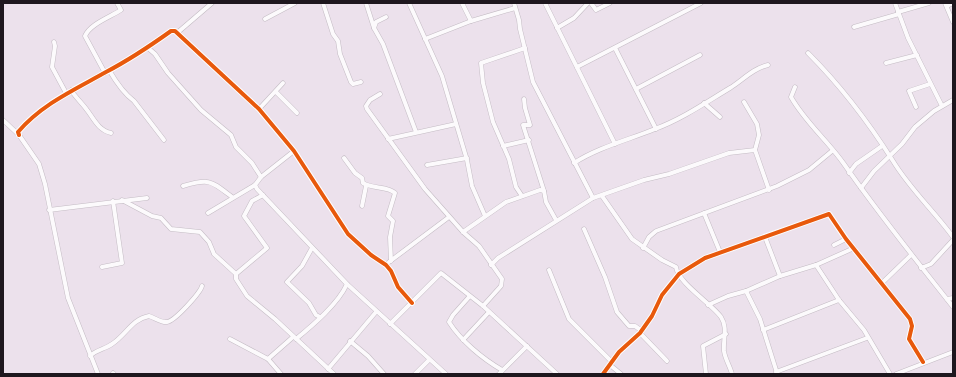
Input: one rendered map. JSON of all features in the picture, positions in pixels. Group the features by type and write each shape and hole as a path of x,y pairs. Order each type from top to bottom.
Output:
{"street":[{"path":"105,73 85,36 87,31 92,27 121,10 117,3"},
{"path":"177,32 212,3"},
{"path":"265,19 295,3"},
{"path":"323,3 351,82 353,84 361,82"},
{"path":"366,3 374,28 383,44 416,132"},
{"path":"409,3 442,76 467,158 472,186 485,216"},
{"path":"462,3 471,21"},
{"path":"545,3 615,144"},
{"path":"557,28 574,18 588,3"},
{"path":"591,3 596,10 610,3"},
{"path":"577,67 702,3"},
{"path":"894,3 908,38 942,106"},
{"path":"854,27 929,3"},
{"path":"953,3 946,4 953,22"},
{"path":"425,39 514,5 533,82 593,198"},
{"path":"374,28 376,22 386,17"},
{"path":"19,135 18,132 32,117 69,91 105,73 148,48 171,31 177,32 202,58 224,76 259,109 294,151 348,234 371,255 386,265 391,271 398,287 412,303"},
{"path":"54,42 55,46 52,67 69,91 87,110 95,124 111,133"},
{"path":"148,48 155,54 168,73 201,110 231,135 236,147 252,163 261,177"},
{"path":"522,196 516,187 509,159 486,99 481,63 525,48"},
{"path":"616,48 656,129"},
{"path":"808,53 831,77 916,192 941,220 953,239 931,264 921,268"},
{"path":"636,89 700,55"},
{"path":"886,63 917,55"},
{"path":"574,163 586,155 629,137 656,129 687,115 704,103 740,82 749,73 768,64"},
{"path":"109,70 128,97 134,101 164,140"},
{"path":"259,109 283,83"},
{"path":"916,107 909,91 930,84"},
{"path":"795,87 791,95 793,100 921,268 953,307"},
{"path":"276,92 297,113"},
{"path":"380,94 370,100 366,106 425,189 463,232 479,246 502,279 502,284 483,306"},
{"path":"524,99 530,125 523,125 529,140 546,202 556,220"},
{"path":"861,188 874,171 902,144 915,127 942,106 953,100"},
{"path":"744,102 757,124 759,135 755,150 768,190"},
{"path":"704,103 720,118"},
{"path":"3,120 19,135 39,164 45,184 49,210 68,298 98,374"},
{"path":"388,139 456,124"},
{"path":"503,146 529,140"},
{"path":"849,172 856,164 882,146"},
{"path":"491,265 498,258 593,198 729,153 755,150"},
{"path":"208,212 255,185 261,177 294,151"},
{"path":"642,248 649,237 656,231 768,190 809,170 832,152"},
{"path":"344,158 355,173 362,178 363,184 395,193 388,216 393,220 390,237 391,261"},
{"path":"427,165 467,158"},
{"path":"183,186 202,181 211,182 232,197"},
{"path":"255,185 347,284 376,312 446,374"},
{"path":"362,206 366,186"},
{"path":"463,232 506,202 540,190 544,191"},
{"path":"236,274 267,248 244,216 252,200 263,195"},
{"path":"602,196 632,239 642,248 676,267 676,272 721,317 726,334 724,352 732,374"},
{"path":"49,210 147,198"},
{"path":"122,200 152,216 161,218 171,229 200,232 209,242 214,254 236,274 236,279 247,296 275,319 334,374"},
{"path":"102,267 122,263 113,201"},
{"path":"704,213 720,252"},
{"path":"603,374 626,345 641,332 652,316 662,295 679,274 705,258 720,252 829,214 846,239 910,319 912,326 909,339 923,362"},
{"path":"386,265 449,217"},
{"path":"584,229 605,277 617,312 629,326 635,326 667,361"},
{"path":"764,237 780,276"},
{"path":"834,245 846,239"},
{"path":"312,248 302,266 287,282 309,302 316,315 320,317"},
{"path":"708,305 728,296 746,291 780,276 816,265 854,248"},
{"path":"882,283 911,255"},
{"path":"816,265 839,300 864,330 867,338 890,374"},
{"path":"549,270 569,319 621,374"},
{"path":"392,325 396,318 441,273 469,297 483,306 557,374"},
{"path":"268,359 320,317 344,292 347,284"},
{"path":"90,356 94,352 111,345 138,320 149,316 163,321 171,321 196,297 202,286"},
{"path":"746,291 763,330 776,373 867,338"},
{"path":"469,297 449,321 463,340 487,361 502,370"},
{"path":"947,299 953,298"},
{"path":"763,330 839,300"},
{"path":"328,369 350,341 376,312"},
{"path":"463,340 489,312"},
{"path":"706,374 703,346 726,334"},
{"path":"230,339 268,359 281,374"},
{"path":"350,341 368,356 384,374"},
{"path":"499,374 527,346"},
{"path":"896,374 923,362 952,353"},
{"path":"415,374 429,360"}],"cycle path":[{"path":"19,135 18,132 27,122 48,105 131,58 171,31 175,31 259,109 294,151 348,234 371,255 386,265 391,271 398,287 412,303"},
{"path":"603,374 619,352 640,333 652,316 662,295 679,274 705,258 829,214 846,239 910,319 912,326 909,339 923,362"}]}
